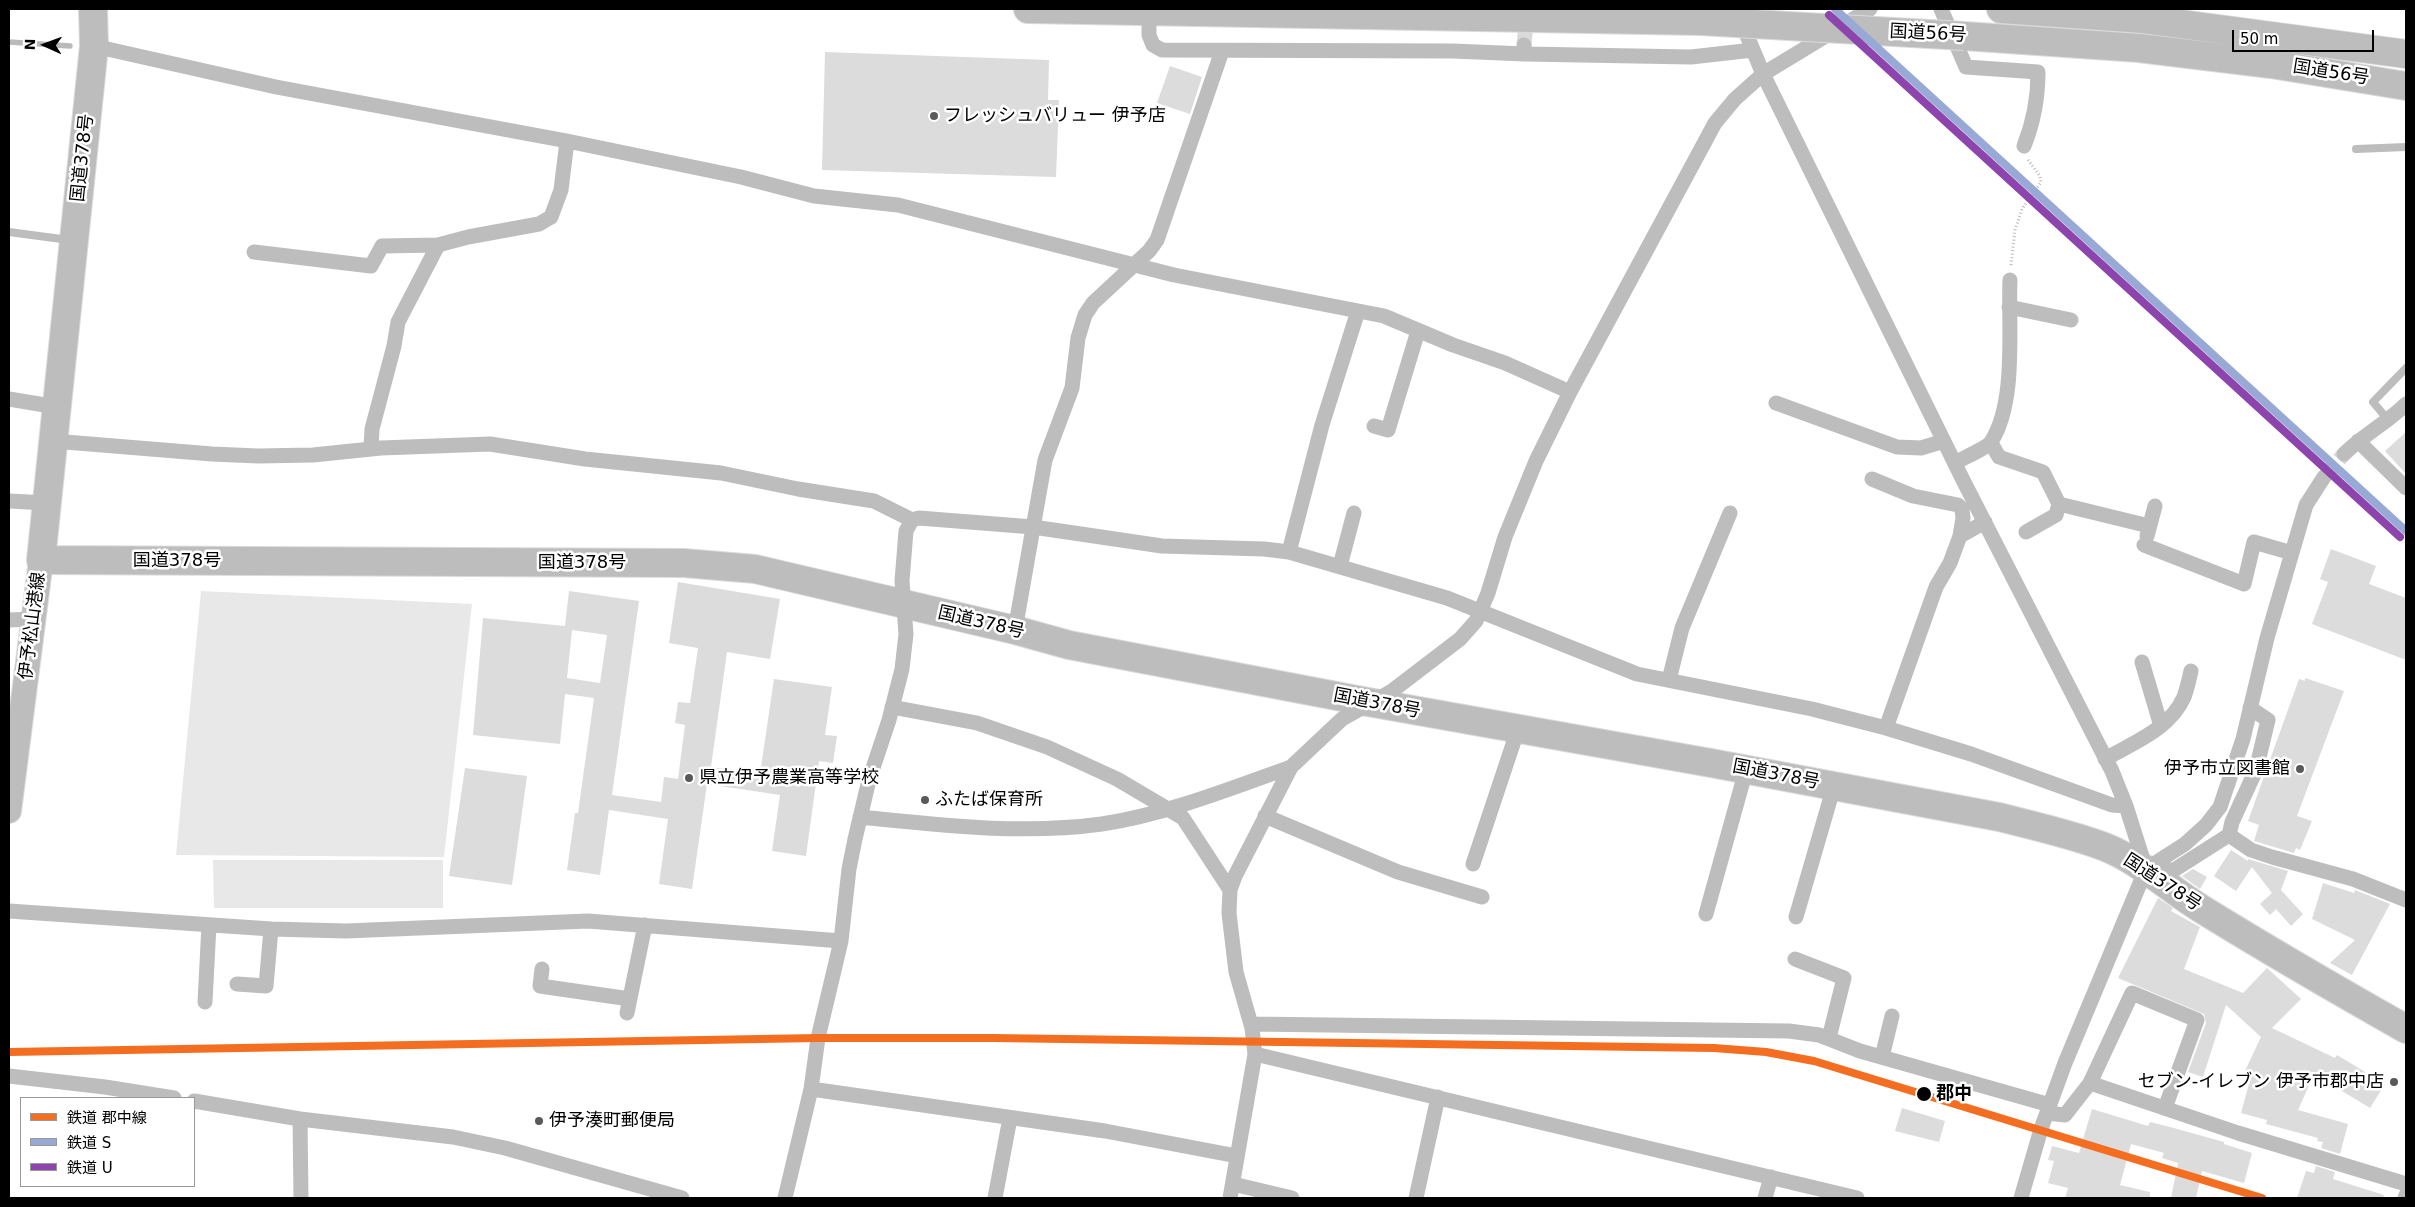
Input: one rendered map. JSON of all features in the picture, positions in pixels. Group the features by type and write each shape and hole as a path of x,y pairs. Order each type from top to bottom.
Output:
{"highway":[{"name":"国道378号","path":"93,9 94,46 41,560 722,565 755,569 1014,630 1068,645 1368,702 1834,786 1999,817 2045,828 2106,848 2146,869 2171,889 2240,933 2406,1029"},
{"name":"国道56号","path":"1028,9 1701,21 2139,48 2270,64 2406,86"},
{"name":"国道56号","path":"2001,9 2142,19 2278,35 2406,54"}],"main road":[{"name":"伊予松山港線","path":"9,811 14,728 34,619 41,560"}],"street":[{"path":"1736,9 1763,74 1944,441 2105,759 2126,806 2146,869"},
{"path":"1292,1198 1231,1191 1255,1054 1251,1024 1236,972 1229,913 1230,890 1265,816 1291,766 1342,719 1368,702 1392,690 1460,639 1476,621 1505,537 1536,460 1570,392 1715,124 1735,99 1763,74 1870,9"},
{"path":"1941,9 1966,68 2038,72 2038,102 2033,125 2024,146"},
{"path":"1149,10 1149,35 1153,45 1162,50 1525,50 1544,56 1691,57 1753,50"},
{"path":"94,46 276,87 567,141 741,177 814,196 898,205 1134,263 1174,275 1384,316 1505,362 1570,392"},
{"path":"1014,630 1045,460 1072,388 1078,338 1085,315 1099,296 1149,251 1157,240 1222,51"},
{"path":"254,252 371,266 382,246 438,245 468,236 539,224 552,217 561,190 567,141"},
{"path":"371,448 372,429 394,346 398,322 438,245"},
{"path":"1955,463 1991,443 2003,412 2008,389 2010,358 2010,280"},
{"path":"2009,307 2071,320"},
{"path":"1289,552 1322,425 1358,311"},
{"path":"1374,426 1388,430 1418,330"},
{"path":"9,399 57,407"},
{"path":"1776,403 1897,447 1921,448 1944,441"},
{"path":"2344,454 2358,441 2388,421 2406,404"},
{"path":"53,440 212,454 258,456 313,455 371,448 490,444 585,459 721,472 798,489 874,501 912,520"},
{"path":"2358,441 2406,488"},
{"path":"1991,443 1999,457 2044,472 2059,504 2056,515 2026,532"},
{"path":"2021,1198 2065,1063 2146,869 2185,844 2206,825 2220,807 2230,782 2267,638 2306,505 2324,477"},
{"path":"1872,479 1913,496 1958,505 1962,509 1963,518 1960,536 1950,563 1936,587 1886,728"},
{"path":"9,501 47,503"},
{"path":"2059,504 2149,526"},
{"path":"2155,506 2143,550 2244,584 2254,542 2292,553"},
{"path":"1669,680 1682,628 1730,512"},
{"path":"1340,566 1354,513"},
{"path":"785,1198 811,1089 818,1038 841,941 849,869 860,816 902,669 906,634 902,581 906,531 912,520 918,518 1033,527 1145,544 1264,549 1289,552 1446,598 1637,674 1812,709 1886,728 1971,754 2112,805 2126,806"},
{"path":"1960,536 1985,522"},
{"path":"9,620 34,619"},
{"path":"2142,662 2161,726"},
{"path":"2105,759 2161,726 2172,716 2183,698 2191,671"},
{"path":"892,707 977,723 1047,747 1117,779 1170,808 1183,818 1230,890"},
{"path":"2146,869 2174,870 2229,835 2232,822 2256,770 2268,720 2250,708"},
{"path":"1473,864 1518,729"},
{"path":"860,816 974,829 1043,829 1102,824 1211,796 1291,766"},
{"path":"1706,914 1746,770"},
{"path":"1796,917 1834,786"},
{"path":"1265,816 1398,872 1482,897"},
{"path":"2229,835 2251,850 2353,879 2406,900"},
{"path":"9,911 271,929 346,931 588,921 645,924 841,941"},
{"path":"542,969 540,986 628,1006 645,924"},
{"path":"205,1002 209,925"},
{"path":"237,984 266,986 271,929"},
{"path":"1795,960 1844,978 1829,1038"},
{"path":"1251,1024 1478,1028 1704,1028 1789,1031 1829,1038 1843,1046 2065,1115 2090,1084 2132,993 2197,1020 2165,1108"},
{"path":"1882,1057 1892,1016"},
{"path":"1255,1054 1857,1198"},
{"path":"9,1076 166,1097"},
{"path":"2090,1084 2406,1184"},
{"path":"811,1089 1106,1132 1237,1156"},
{"path":"1416,1198 1438,1097"},
{"path":"195,1101 300,1119 453,1137 505,1148 682,1198"},
{"path":"996,1198 1010,1118"},
{"path":"300,1119 301,1198"},
{"path":"1765,1198 1771,1177"}],"lane":[{"path":"2356,149 2406,147"},
{"path":"9,232 74,241"},
{"path":"2388,421 2373,402 2406,368"}],"path":[{"path":"2010,280 2015,230 2022,210 2041,182 2035,168 2023,154 2024,146"}],"shaded area":[{"path":"201,591 472,604 444,857 176,855"},
{"path":"213,860 443,860 443,908 214,908"}],"building":[{"path":"825,52 1049,60 1048,100 1059,100 1056,177 822,170"},
{"path":"1170,66 1202,77 1190,114 1157,103"},
{"path":"2406,432 2406,474 2385,451"},
{"path":"2331,549 2376,566 2369,584 2406,598 2406,660 2312,624 2328,582 2320,579"},
{"path":"678,582 780,599 770,659 727,652 711,767 760,774 774,679 832,687 825,735 837,736 833,763 819,761 806,856 772,851 780,795 707,784 692,889 659,884 668,819 609,810 600,875 567,870 575,813 578,813 594,698 565,694 560,744 473,735 483,618 565,626 569,591 639,601 612,795 661,802 664,777 678,779 685,725 675,723 678,702 690,703 698,648 669,643","holes":["572,630 607,635 600,683 567,678"]},
{"name":"伊予市立図書館","path":"2305,678 2344,691 2297,816 2312,821 2300,850 2296,848 2294,853 2254,841 2259,825 2248,821 2299,679 2305,681"},
{"path":"465,768 527,776 512,885 449,876"},
{"path":"2231,850 2248,861 2248,859 2288,871 2281,890 2303,914 2291,926 2276,909 2270,915 2260,904 2272,893 2252,867 2236,891 2214,876"},
{"path":"2193,869 2207,877 2200,889 2182,876"},
{"path":"2323,883 2354,893 2355,890 2390,904 2352,975 2330,963 2355,940 2312,919"},
{"path":"2158,898 2173,908 2171,911 2200,927 2184,969 2243,993 2267,968 2301,999 2272,1028 2335,1058 2337,1055 2385,1084 2370,1108 2314,1074 2298,1110 2348,1124 2340,1154 2321,1148 2323,1142 2317,1141 2318,1138 2266,1124 2267,1120 2241,1113 2252,1073 2245,1071 2261,1037 2226,1005 2203,1077 2188,1072 2206,1023 2204,1014 2118,978"},
{"path":"1902,1108 1945,1121 1939,1142 1895,1131"},
{"path":"2092,1109 2148,1126 2150,1122 2170,1127 2224,1142 2224,1144 2252,1153 2244,1183 2202,1171 2196,1198 2171,1198 2178,1163 2162,1158 2164,1153 2131,1144 2120,1185 2150,1192 2150,1198 2065,1198 2068,1188 2048,1183 2054,1161 2048,1160 2052,1146 2079,1153"},
{"path":"2316,1166 2335,1172 2333,1179 2384,1195 2383,1198 2297,1198 2306,1171 2314,1173"}],"waterway":[{"path":"9,42 70,46"}],"tunnel":[{"path":"1524,45 1527,12"},
{"path":"2324,477 2344,454"}],"rail line":[{"name":"S","path":"1835,9 2406,531"},
{"name":"U","path":"1829,15 2400,537"},
{"name":"郡中線","path":"9,1052 818,1038 993,1038 1714,1048 1766,1052 1814,1061 2262,1198"}],"place":[{"name":"フレッシュバリュー 伊予店","path":"934,116"},
{"name":"伊予市立図書館","path":"2300,769"},
{"name":"県立伊予農業高等学校","path":"689,778"},
{"name":"ふたば保育所","path":"925,800"},
{"name":"セブン-イレブン 伊予市郡中店","path":"2394,1082"},
{"name":"郡中","path":"1924,1094"},
{"name":"伊予湊町郵便局","path":"539,1121"}]}
